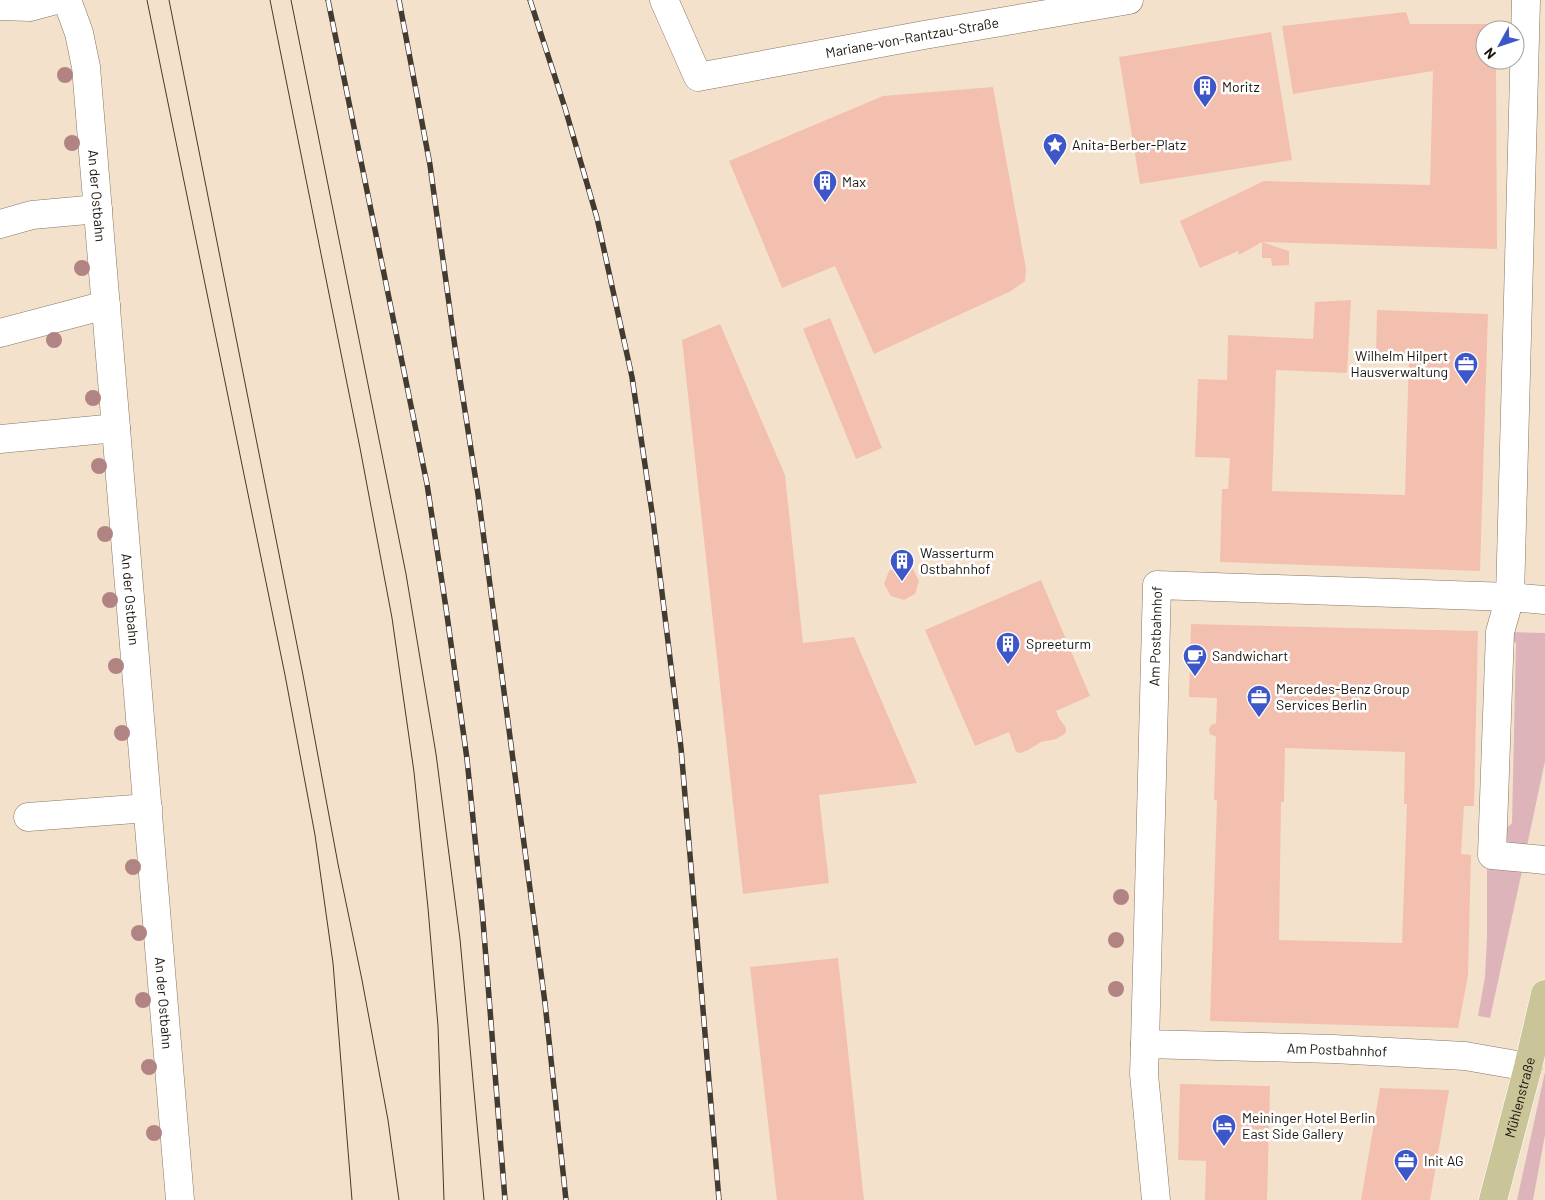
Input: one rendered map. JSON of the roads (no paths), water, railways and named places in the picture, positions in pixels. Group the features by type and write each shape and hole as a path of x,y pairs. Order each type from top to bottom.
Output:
{"main road":[{"name":"Mühlenstraße","path":"1493,1200 1545,994"}],"street":[{"path":"0,6 30,7 56,0"},
{"name":"An der Ostbahn","path":"67,0 79,33 86,66 180,1200"},
{"name":"Mariane-von-Rantzau-Straße","path":"664,0 698,77 945,31 1129,0"},
{"path":"1526,0 1510,596 1500,632 1492,855 1545,860"},
{"path":"0,224 32,216 98,209"},
{"path":"0,333 106,305"},
{"path":"0,439 116,428"},
{"name":"Am Postbahnhof","path":"1156,1200 1144,1074 1157,585 1510,596 1545,600"},
{"path":"28,817 148,808"},
{"name":"Am Postbahnhof","path":"1145,1044 1333,1049 1465,1056 1528,1067"}],"tram line":[{"path":"147,0 285,675 315,835 333,963 352,1200"},
{"path":"169,0 362,980 388,1120 399,1200"},
{"path":"270,0 360,448 392,618 414,772 428,908 438,1026 444,1200"},
{"path":"291,0 406,574 436,754 460,939 484,1200"}],"railway":[{"path":"328,0 427,484 446,608 467,759 482,908 505,1200"},
{"path":"399,0 430,165 455,347 478,494 545,1003 566,1200"},
{"path":"530,0 565,108 597,218 632,377 653,519 681,748 719,1200"}],"place":[{"name":"Moritz","path":"1205,108"},
{"name":"Anita-Berber-Platz","path":"1055,166"},
{"name":"Max","path":"825,203"},
{"name":"Wilhelm Hilpert Hausverwaltung","path":"1466,385"},
{"name":"Wasserturm Ostbahnhof","path":"902,582"},
{"name":"Spreeturm","path":"1008,665"},
{"name":"Sandwichart","path":"1195,677"},
{"name":"Mercedes-Benz Group Services Berlin","path":"1259,718"},
{"name":"Meininger Hotel Berlin East Side Gallery","path":"1224,1147"},
{"name":"Init AG","path":"1406,1182"}]}
